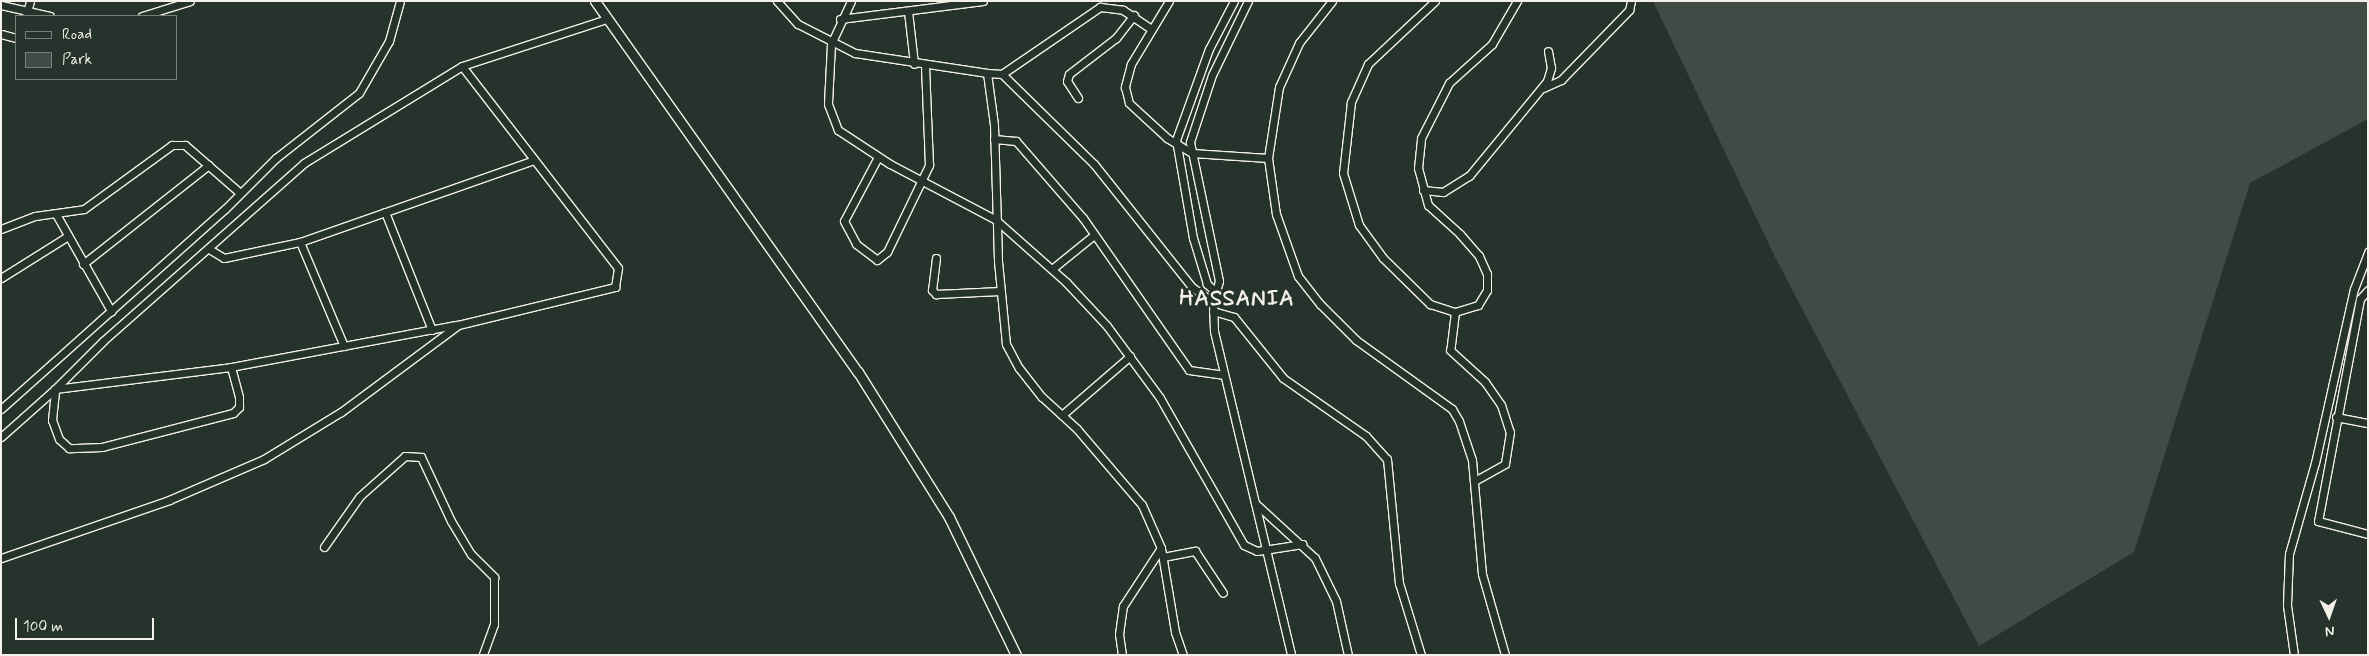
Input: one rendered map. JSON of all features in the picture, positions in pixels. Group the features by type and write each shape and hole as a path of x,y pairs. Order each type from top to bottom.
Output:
{"street":[{"path":"27,13 30,1"},
{"path":"144,15 166,5 190,1"},
{"path":"1,409 240,194 276,158 359,93 389,41 400,1"},
{"path":"595,1 858,372 949,517 1016,655"},
{"path":"777,1 798,24 831,44 854,53 914,64 987,73 1002,74 1099,4 1134,15 1151,29"},
{"path":"851,1 840,19 831,44 830,115 838,130 920,180 996,220 1052,270 1130,356 1192,448 1242,543 1251,550 1264,550 1302,544"},
{"path":"840,19 983,1"},
{"path":"1169,1 1131,64 1126,98 1176,146 1192,153 1268,158"},
{"path":"1215,290 1208,284 1193,238 1176,146 1180,122 1202,65 1234,1"},
{"path":"1248,1 1214,70 1191,132 1192,153 1219,281 1215,290 1213,311 1223,375 1291,655"},
{"path":"1332,1 1308,30 1284,72 1268,158 1281,233 1306,288 1356,340 1452,409 1470,447 1482,574 1505,655"},
{"path":"1435,1 1368,64 1351,102 1343,173 1359,225 1383,258 1430,304 1455,312 1472,309 1483,299 1488,285 1487,274 1480,256 1460,234 1435,214 1423,190 1418,155 1431,114 1449,83 1495,40 1517,1"},
{"path":"1543,88 1561,80 1629,10 1631,1"},
{"path":"1,5 27,13 42,15"},
{"path":"1229,10 1240,16"},
{"path":"908,11 914,64"},
{"path":"1078,98 1068,85 1069,74 1116,38 1134,15"},
{"path":"1,436 304,163 462,66 607,18"},
{"path":"1,34 15,38"},
{"path":"1423,190 1444,192 1461,184 1543,88 1551,68 1548,51"},
{"path":"878,156 844,221 856,244 871,259 885,256 930,156 925,65"},
{"path":"1202,65 1214,70"},
{"path":"55,389 231,367 458,325 615,286 618,268 462,66"},
{"path":"987,73 994,140 1000,291 1006,344 1012,358 1142,504 1164,557 1170,607 1183,655"},
{"path":"1002,74 1094,164 1131,206 1192,287 1213,302"},
{"path":"994,140 1011,139 1021,146 1094,235 1189,370 1223,375"},
{"path":"1,229 35,216 84,209 172,145 185,145 240,194"},
{"path":"209,248 224,258 300,242 534,160"},
{"path":"83,264 209,165"},
{"path":"385,212 432,330"},
{"path":"56,214 111,311"},
{"path":"1052,270 1094,235"},
{"path":"1,278 68,236"},
{"path":"300,242 344,346"},
{"path":"2294,655 2288,605 2289,554 2314,464 2354,289 2368,252"},
{"path":"936,258 932,290 936,294 1000,291"},
{"path":"2368,290 2360,299 2318,521 2368,534"},
{"path":"1213,311 1234,317 1283,378 1366,436 1387,459 1399,583 1421,655"},
{"path":"1455,312 1450,350 1485,382 1501,405 1509,428 1505,464 1474,481"},
{"path":"1,558 169,500 264,459 341,412 458,325"},
{"path":"1062,415 1130,356"},
{"path":"55,389 52,420 59,439 69,448 102,447 233,413 239,407 239,397 231,367"},
{"path":"2336,418 2368,424"},
{"path":"324,547 360,496 405,456 422,457 447,514 471,554 494,577 494,624 483,655"},
{"path":"1255,503 1302,544 1315,558 1332,592 1348,655"},
{"path":"1122,655 1119,634 1123,606 1161,548"},
{"path":"1164,557 1195,551 1223,593"}],"green space":[{"path":"1653,1 2368,1 2368,119 2250,183 2134,552 1979,646 1775,257"}],"district":[{"name":"HASSANIA","path":"1237,300"}]}
